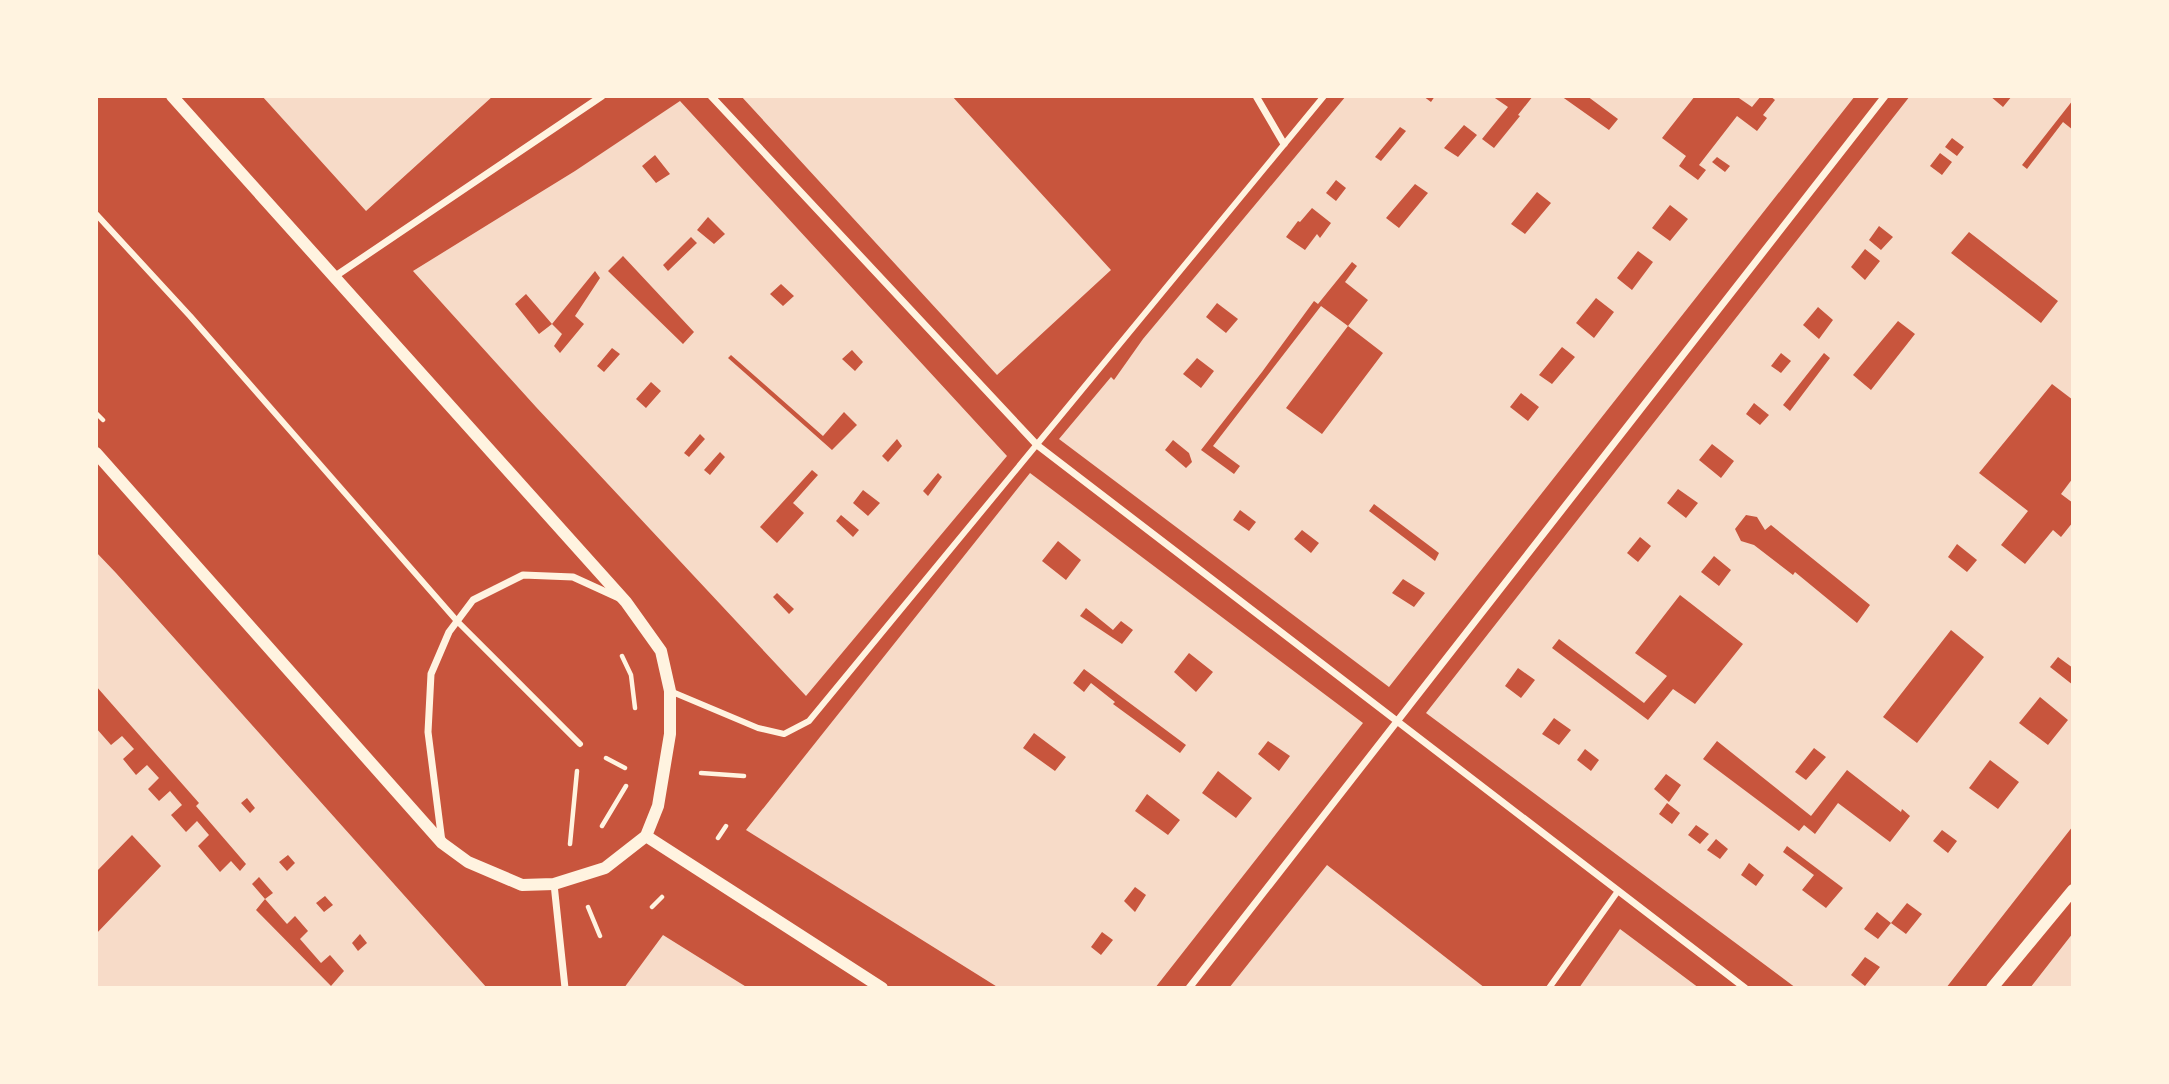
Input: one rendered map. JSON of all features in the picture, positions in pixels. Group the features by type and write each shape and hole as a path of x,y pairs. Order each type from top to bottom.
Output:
{"street":[{"path":"96,453 442,843 468,862 522,885 554,884 605,868 646,836 658,806 670,734 670,691 661,651 626,602 172,96"},
{"path":"334,277 602,96"},
{"path":"711,96 1037,445 1745,988"},
{"path":"1256,96 1284,144"},
{"path":"670,691 758,728 784,734 808,721 1324,96"},
{"path":"1189,988 1885,96"},
{"path":"96,214 190,316 457,621 580,744"},
{"path":"442,843 428,732 431,674 449,632 473,600 523,575 573,577 626,602"},
{"path":"646,836 881,988"},
{"path":"554,884 565,988"},
{"path":"1992,988 2073,890"},
{"path":"1549,988 1619,891"}],"path":[{"path":"570,844 580,744"},
{"path":"701,773 744,776"},
{"path":"718,838 726,826"},
{"path":"652,907 662,897"},
{"path":"588,907 600,936"}],"building":[{"path":"262,96 493,96 366,211"},
{"path":"741,96 952,96 1111,270 997,375"},
{"path":"1346,96 1423,96 1431,102 1435,96 1492,96 1508,107 1482,139 1494,148 1533,96 1561,96 1609,130 1618,119 1587,96 1695,96 1662,138 1686,156 1679,166 1698,180 1706,170 1699,165 1737,116 1757,131 1767,118 1763,115 1775,100 1770,96 1855,96 1389,687 1059,439 1111,377 1114,380 1143,339","holes":["1464,125 1477,135 1458,157 1444,148","1400,127 1406,131 1381,161 1375,157","1717,157 1730,166 1725,172 1712,162","1336,180 1346,188 1336,201 1326,193","1415,184 1428,193 1399,228 1386,218","1537,192 1551,203 1525,234 1511,224","1670,205 1688,219 1670,241 1652,228","1312,208 1331,223 1320,238 1317,234 1305,250 1286,237","1638,251 1653,262 1632,290 1617,278","1352,262 1357,266 1345,282 1368,300 1348,326 1321,306 1213,446 1240,466 1234,474 1201,450 1314,301 1318,304","1596,298 1614,312 1594,338 1576,323","1217,303 1238,319 1226,333 1206,317","1348,326 1383,353 1322,434 1286,408","1562,347 1575,357 1552,384 1539,375","1197,358 1214,371 1201,388 1183,374","1521,393 1539,407 1528,421 1510,407","1173,440 1189,453 1192,462 1186,468 1165,450","1374,504 1439,553 1435,561 1369,511","1240,510 1256,522 1249,531 1233,520","1302,530 1319,543 1311,553 1294,539","1403,579 1425,593 1414,607 1392,593"]},
{"path":"1736,96 1761,96 1752,107"},
{"path":"1910,96 1990,96 2003,107 2012,96 2073,96 2073,100 2022,165 2027,169 2063,122 2073,130 2073,400 2052,384 1979,473 2028,511 2001,545 2025,564 2053,530 2061,537 2073,522 2073,668 2058,657 2050,667 2073,685 2073,826 1946,988 1796,988 1426,713","holes":["1952,138 1964,147 1957,156 1945,147","1940,153 1952,162 1942,175 1930,166","1879,226 1893,237 1881,250 1869,240","1969,232 2058,301 2041,323 1951,253","1865,249 1880,261 1865,280 1851,267","1818,307 1833,320 1819,339 1803,325","1898,321 1915,334 1871,390 1853,375","1781,353 1791,361 1781,373 1771,366","1824,353 1830,358 1790,411 1783,405","1754,403 1769,415 1760,425 1746,414","1712,444 1734,461 1721,478 1699,460","1678,489 1698,503 1686,518 1667,503","1746,515 1757,517 1765,530 1771,525 1870,605 1857,623 1795,572 1793,575 1754,545 1741,541 1735,529","1640,537 1651,546 1638,562 1627,553","1957,544 1977,560 1967,572 1948,557","1714,556 1731,570 1719,586 1701,572","1680,595 1743,644 1695,704 1673,689 1648,720 1552,648 1559,639 1644,703 1667,676 1635,653","1951,630 1984,657 1917,743 1883,717","1518,668 1535,680 1521,698 1505,686","2040,697 2068,720 2048,745 2019,723","1554,718 1571,730 1559,745 1542,734","1717,741 1811,816 1847,770 1910,816 1890,842 1838,803 1815,834 1804,825 1799,831 1703,759","1814,748 1826,757 1806,780 1795,772","1585,749 1599,760 1591,771 1577,760","1990,760 2019,782 1998,809 1969,788","1666,774 1681,785 1669,802 1654,789","1667,803 1680,813 1672,824 1659,814","1696,825 1709,834 1700,844 1688,835","1942,830 1957,841 1948,853 1933,841","1716,839 1728,849 1720,859 1707,850","1787,846 1843,888 1826,908 1802,890 1814,875 1783,852","1749,863 1764,875 1756,886 1741,875","1907,903 1922,914 1906,934 1891,923","1877,912 1891,923 1878,939 1864,929","1865,957 1880,967 1865,986 1851,975"]},
{"path":"680,101 1007,456 806,696 413,271 575,171","holes":["655,155 670,174 656,183 642,166","708,217 725,234 714,244 697,230","691,237 697,243 668,271 663,265","623,256 694,332 683,344 608,271","595,271 600,278 575,316 584,324 560,353 554,346 562,334 552,324","781,284 794,296 783,306 770,294","526,294 552,324 539,334 515,304","612,348 620,354 604,372 597,366","852,350 863,362 855,371 842,359","731,355 823,436 844,412 857,425 832,450 728,358","651,382 661,391 646,408 636,399","700,434 705,439 689,457 684,453","897,439 902,446 888,462 882,456","720,452 725,457 710,475 704,470","812,470 818,475 793,503 804,513 777,543 760,527","938,473 942,477 928,496 923,491","863,490 880,503 868,516 853,503","841,515 859,530 853,537 836,521","777,593 794,609 789,614 773,597"]},
{"path":"1030,473 1363,723 1155,988 999,988 746,830","holes":["1058,541 1081,560 1066,580 1042,561","1086,608 1113,630 1121,621 1133,630 1122,644 1080,616","1189,653 1213,672 1196,692 1174,672","1084,669 1186,745 1180,753 1113,704 1115,702 1091,683 1084,692 1073,683","1034,733 1066,757 1055,771 1023,748","1268,741 1290,756 1279,771 1258,754","1218,771 1252,798 1236,818 1202,793","1147,794 1180,820 1168,835 1135,811","1135,887 1146,895 1135,912 1124,901","1102,932 1113,940 1101,955 1091,947"]},
{"path":"2073,478 2073,503 2061,494"},
{"path":"96,552 487,988 96,988 96,934 161,866 132,835 96,872 96,728 111,745 122,736 134,749 123,759 136,775 147,765 159,778 148,789 159,801 170,791 182,805 171,815 186,832 197,821 209,835 198,846 220,872 231,861 240,871 246,864 196,806 199,803 96,686","holes":["247,798 255,808 250,813 241,803","288,855 295,863 287,871 279,862","259,877 273,893 265,899 252,884","325,896 333,905 324,912 316,903","265,899 287,924 295,916 308,931 300,939 321,963 330,955 344,971 331,986 256,910","360,934 367,943 358,951 352,943"]},
{"path":"1327,865 1485,988 1229,988"},
{"path":"1620,929 1699,988 1579,988"},
{"path":"2073,933 2073,988 2030,988"},
{"path":"663,935 748,988 624,988"}]}
